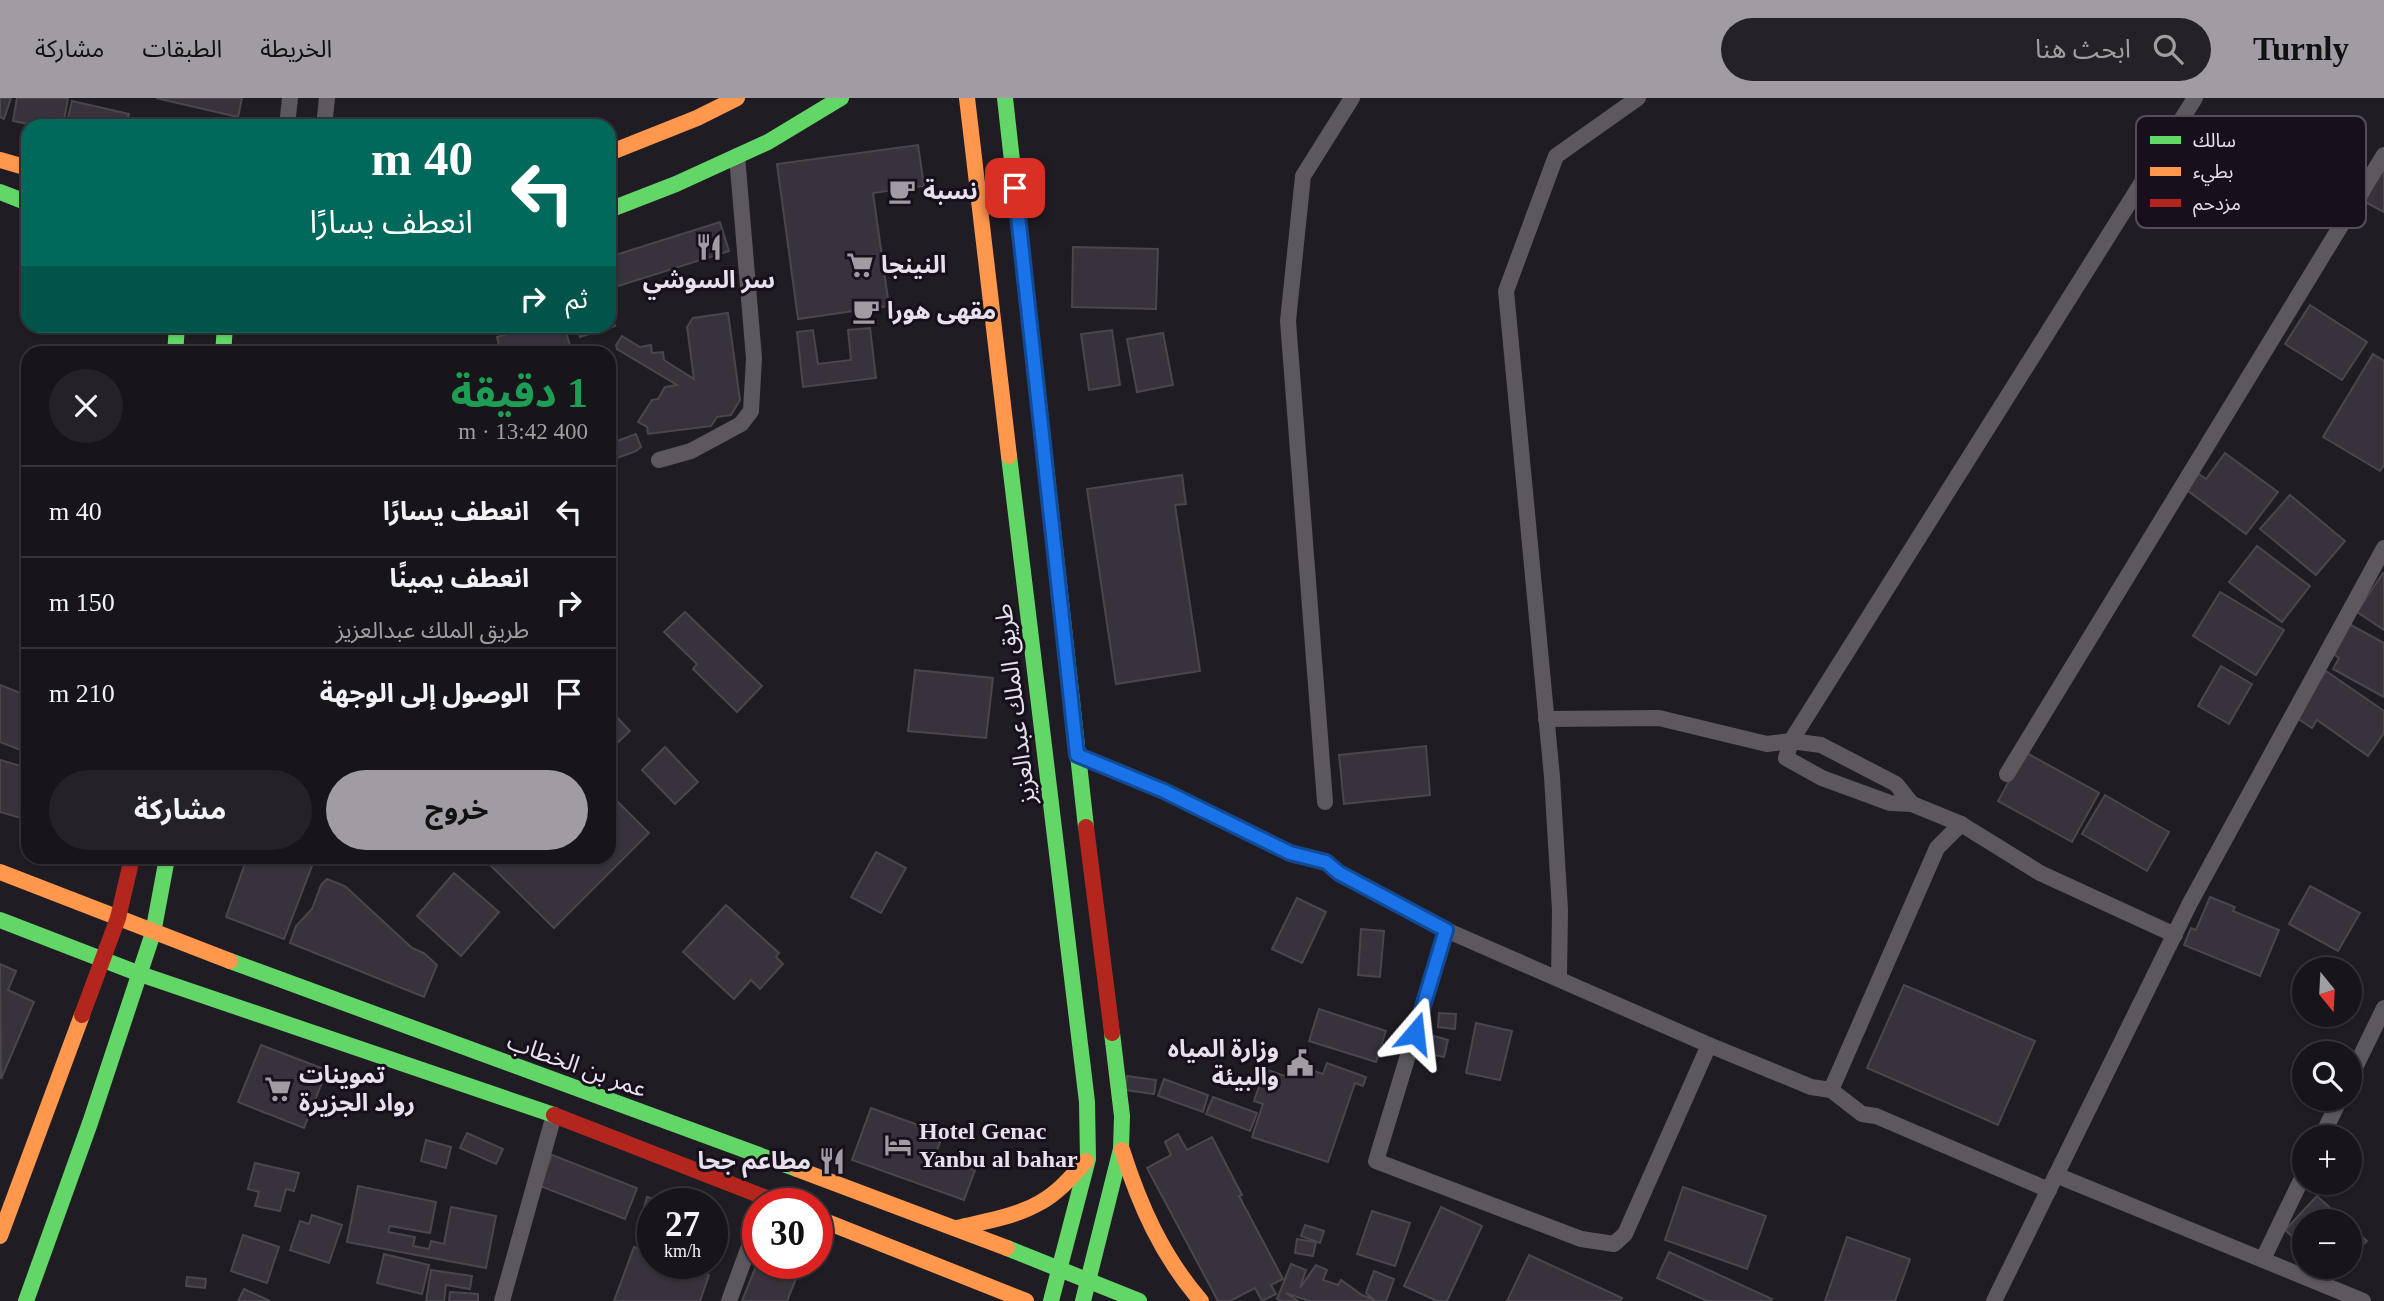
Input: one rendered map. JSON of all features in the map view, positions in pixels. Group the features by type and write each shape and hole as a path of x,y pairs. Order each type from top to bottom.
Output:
{"street":[{"path":"288,119 290,98"},
{"path":"325,119 327,98"},
{"path":"616,150 697,118 737,98"},
{"path":"616,207 768,142 841,98"},
{"name":"طريق الملك عبدالعزيز","path":"967,98 1087,1102 1088,1159 1051,1301"},
{"path":"1005,98 1077,755 1122,1116 1121,1149 1083,1301"},
{"path":"1325,802 1288,321 1303,176 1352,98"},
{"path":"1559,978 1560,910 1546,719 1506,291 1556,156 1638,98"},
{"path":"2184,116 2195,98"},
{"path":"2366,185 2384,155"},
{"path":"659,460 691,451 741,424 751,411 754,358 737,156"},
{"path":"0,160 21,166"},
{"path":"0,191 21,200"},
{"path":"2136,192 1791,741 1786,758 1822,778 1890,803 1912,804 1961,824 2040,873 2175,934"},
{"path":"2007,774 2340,228"},
{"path":"1994,1301 2175,934 2384,548"},
{"path":"1546,719 1659,718 1767,744 1791,741 1821,745 1896,784 1912,804"},
{"path":"1077,755 1164,791 1290,853 1326,862 1339,873 1446,930 1709,1045 1811,1087 1831,1090 1862,1114 1875,1116 2049,1190"},
{"path":"1831,1090 1937,848 1961,824"},
{"path":"0,1236 118,918 131,864"},
{"path":"26,1301 140,974 153,933 166,864"},
{"name":"عمر بن الخطاب","path":"0,872 153,933 957,1228 1139,1301"},
{"path":"0,920 140,974 554,1115 742,1190"},
{"path":"1446,930 1376,1161 1581,1239 1614,1244 1625,1234 1709,1045"},
{"path":"2362,1053 2384,1008"},
{"path":"502,1301 554,1115"},
{"path":"1121,1149 1154,1236 1177,1272 1201,1301"},
{"path":"957,1228 1010,1215 1040,1203 1063,1186 1088,1159"},
{"path":"2056,1175 2363,1301"},
{"path":"2263,1259 2294,1195"},
{"path":"833,1224 1026,1301"},
{"path":"729,1301 742,1266"},
{"path":"950,1271 985,1301"}],"building":[{"path":"0,98 11,98 4,119 0,117"},
{"path":"17,98 68,98 64,119 13,121"},
{"path":"156,98 242,98 238,117"},
{"path":"72,101 129,114 128,119 68,119"},
{"path":"918,145 924,186 873,193 889,306 798,319 777,164"},
{"path":"2381,169 2384,170 2384,212 2366,203"},
{"path":"720,222 729,251 616,287 616,255"},
{"path":"1073,247 1158,249 1156,309 1072,307"},
{"path":"2310,305 2367,342 2342,380 2285,344"},
{"path":"728,313 740,400 731,415 717,417 711,426 648,434 647,427 638,422 652,400 658,399 665,387 677,385 617,349 616,345 622,336 640,347 651,345 652,353 663,352 664,360 694,379 687,327 693,318"},
{"path":"870,328 876,378 803,387 797,332 813,330 818,364 851,360 848,330"},
{"path":"1112,330 1120,385 1089,390 1081,334"},
{"path":"512,333 566,333 570,345 499,346 497,337"},
{"path":"1163,333 1173,385 1137,392 1127,339"},
{"path":"2373,354 2384,361 2384,465 2380,471 2323,437"},
{"path":"636,434 641,447 616,458 616,441"},
{"path":"2225,453 2278,492 2246,534 2184,488 2196,472 2206,479"},
{"path":"1182,475 1186,504 1175,505 1200,671 1116,684 1087,489"},
{"path":"2290,495 2345,541 2316,575 2260,529"},
{"path":"2257,546 2310,586 2282,622 2229,582"},
{"path":"2384,574 2384,630 2357,612"},
{"path":"2220,592 2284,630 2256,675 2193,636"},
{"path":"685,612 762,686 737,712 693,669 697,664 664,632"},
{"path":"2349,624 2384,643 2384,697 2333,669 2339,658 2333,654"},
{"path":"2221,666 2252,684 2229,724 2198,706"},
{"path":"915,670 993,678 986,738 908,731"},
{"path":"2326,671 2384,711 2384,733 2368,756 2317,720 2312,728 2294,716"},
{"path":"0,685 21,693 21,750 0,742"},
{"path":"616,716 630,731 616,744"},
{"path":"1426,746 1430,795 1344,804 1339,755"},
{"path":"665,747 698,782 675,804 642,770"},
{"path":"2025,752 2099,793 2072,842 1998,801"},
{"path":"0,760 21,766 21,818 0,812"},
{"path":"2105,795 2169,832 2147,871 2082,834"},
{"path":"616,800 649,833 554,928 489,864 616,864"},
{"path":"876,852 906,868 881,913 851,897"},
{"path":"245,864 313,864 284,939 226,917"},
{"path":"454,873 499,912 461,956 417,916"},
{"path":"327,879 345,886 412,948 424,953 437,965 424,997 290,943 296,926 312,909 321,885"},
{"path":"2310,886 2360,913 2338,951 2289,924"},
{"path":"2210,897 2235,907 2233,911 2279,930 2260,976 2184,945 2191,928 2196,930"},
{"path":"1297,898 1326,912 1302,963 1272,949"},
{"path":"726,905 779,953 776,957 783,964 760,989 751,980 734,999 683,952"},
{"path":"1361,929 1384,931 1380,977 1358,975"},
{"path":"0,964 16,971 8,990 34,1002 1,1079"},
{"path":"1904,985 2035,1041 1998,1125 1867,1068"},
{"path":"1319,1009 1386,1031 1376,1062 1309,1041"},
{"path":"1439,1013 1456,1014 1455,1029 1438,1027"},
{"path":"1476,1023 1512,1031 1500,1080 1466,1073"},
{"path":"1434,1036 1448,1040 1444,1057 1429,1054"},
{"path":"261,1045 327,1070 304,1128 238,1102"},
{"path":"1290,1063 1323,1074 1327,1063 1366,1077 1363,1086 1355,1083 1328,1162 1252,1137 1263,1104 1254,1101 1265,1069 1285,1076"},
{"path":"1127,1076 1156,1080 1154,1094 1125,1090"},
{"path":"1164,1079 1208,1095 1203,1112 1158,1096"},
{"path":"1213,1097 1257,1113 1250,1131 1206,1114"},
{"name":"Hotel Genac Yanbu al bahar","path":"871,1108 943,1134 935,1156 975,1170 964,1200 852,1160"},
{"path":"467,1133 503,1149 496,1164 460,1148"},
{"path":"1178,1134 1187,1150 1212,1137 1242,1195 1239,1196 1283,1279 1271,1285 1276,1294 1262,1301 1255,1288 1230,1301 1218,1301 1147,1168 1171,1155 1165,1142"},
{"path":"426,1140 451,1147 446,1168 421,1161"},
{"path":"552,1155 637,1188 625,1219 540,1186"},
{"path":"255,1163 299,1173 294,1191 286,1189 280,1211 255,1206 259,1192 248,1189"},
{"path":"358,1186 436,1202 430,1233 390,1226 388,1232 415,1237 413,1246 429,1249 431,1241 444,1244 451,1207 496,1216 486,1268 347,1242"},
{"path":"1683,1187 1766,1216 1747,1269 1665,1240"},
{"path":"2317,1196 2332,1209 2305,1209"},
{"path":"1441,1207 1482,1226 1447,1301 1437,1301 1404,1286"},
{"path":"1372,1211 1410,1223 1395,1266 1357,1254"},
{"path":"312,1215 342,1225 329,1263 290,1250 300,1221 309,1224"},
{"path":"2292,1223 2292,1236 2285,1230"},
{"path":"1305,1225 1324,1231 1320,1243 1301,1236"},
{"path":"243,1235 279,1247 267,1283 231,1271"},
{"path":"1847,1237 1910,1259 1895,1301 1825,1301"},
{"path":"1297,1239 1316,1242 1313,1256 1295,1253"},
{"path":"634,1247 637,1248 637,1279 708,1279 700,1301 614,1301"},
{"path":"1669,1252 1772,1299 1707,1301 1657,1278"},
{"path":"384,1254 429,1265 422,1294 377,1283"},
{"path":"1529,1255 1622,1298 1620,1301 1507,1301"},
{"path":"1291,1264 1306,1270 1300,1288 1316,1265 1327,1270 1323,1280 1338,1285 1341,1280 1374,1300 1366,1293 1374,1271 1394,1279 1386,1301 1309,1301 1286,1293 1298,1301 1283,1301 1277,1299"},
{"path":"431,1270 472,1276 470,1289 446,1285 444,1301 426,1301"},
{"path":"187,1277 206,1279 205,1288 186,1286"},
{"path":"751,1279 796,1279 787,1301 742,1301"},
{"path":"244,1289 270,1301 238,1301"},
{"path":"450,1292 478,1294 478,1301 449,1301"}],"traffic: fast":[{"path":"616,207 676,184 768,142 841,98"},
{"path":"1005,98 1086,827"},
{"path":"0,192 21,200"},
{"path":"176,333 176,346"},
{"path":"224,333 224,346"},
{"path":"1009,456 1087,1102 1088,1159 1051,1301"},
{"path":"26,1301 90,1123 153,933 166,864"},
{"path":"0,920 140,974 554,1115"},
{"path":"230,961 797,1169"},
{"path":"1083,1301 1121,1149 1122,1116 1112,1033"},
{"path":"1007,1248 1139,1301"}],"traffic: slow":[{"path":"616,150 697,118 737,98"},
{"path":"967,98 1009,456"},
{"path":"0,160 21,166"},
{"path":"0,872 230,961"},
{"path":"0,1236 82,1015"},
{"path":"1122,1150 1136,1191 1154,1230 1175,1266 1201,1301"},
{"path":"957,1228 1000,1218 1031,1207 1059,1189 1086,1161"},
{"path":"797,1169 1007,1248"},
{"path":"833,1224 1026,1301"}],"traffic: jam":[{"path":"1086,827 1112,1033"},
{"path":"82,1015 118,918 131,864"},
{"path":"554,1115 742,1188"}],"place":[{"name":"نسبة","path":"902,191"},
{"name":"سر السوشي","path":"709,247"},
{"name":"النينجا","path":"860,265"},
{"name":"مقهى هورا","path":"866,311"},
{"name":"وزارة المياه والبيئة","path":"1300,1063"},
{"name":"تموينات رواد الجزيرة","path":"278,1089"},
{"name":"Hotel Genac Yanbu al bahar","path":"898,1145"},
{"name":"مطاعم جحا","path":"832,1161"}],"route":[{"path":"1015,188 1077,755 1164,791 1290,853 1326,862 1339,873 1446,930 1415,1033"}]}
